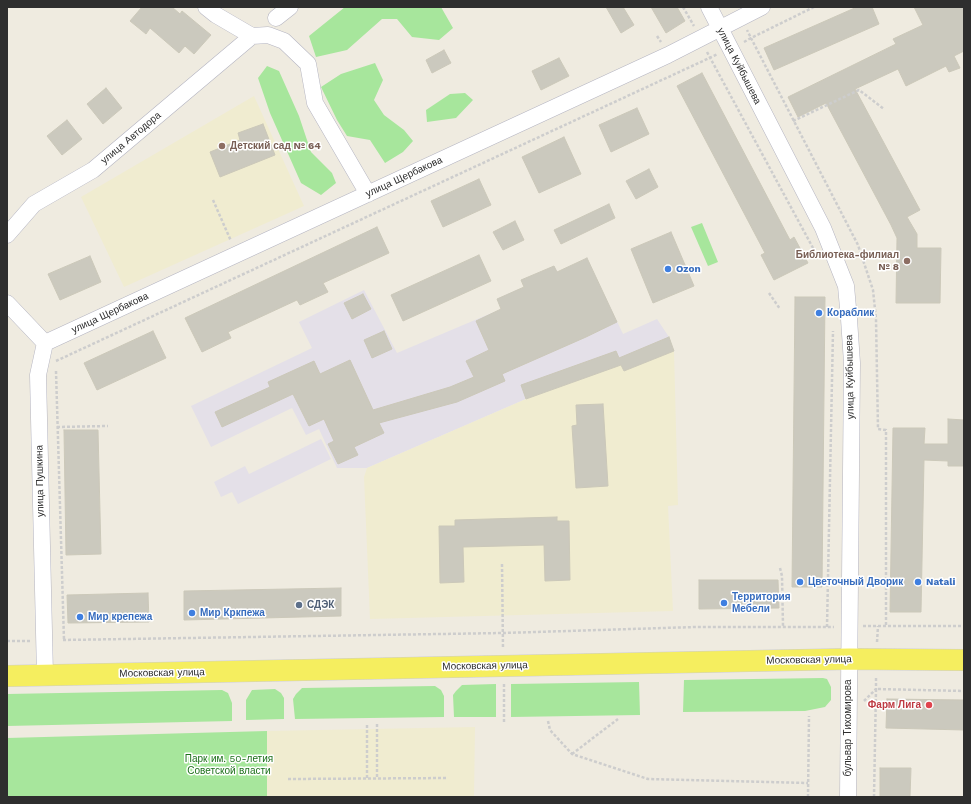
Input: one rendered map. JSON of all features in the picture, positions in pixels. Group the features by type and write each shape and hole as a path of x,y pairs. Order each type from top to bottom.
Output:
{"main road":[{"name":"Московская улица","path":"7,676 849,659 964,660"}],"street":[{"path":"206,7 216,15 252,36 268,35 284,41 308,64 315,103 368,194"},
{"path":"276,18 290,7"},
{"name":"улица Куйбышева","path":"709,7 823,228 846,286 852,363 849,659"},
{"name":"улица Щербакова","path":"45,343 668,55 762,7"},
{"name":"улица Автодора","path":"7,235 34,204 93,170 252,36"},
{"path":"7,303 45,343"},
{"name":"улица Пушкина","path":"45,343 38,375 45,675"},
{"name":"бульвар Тихомирова","path":"848,797 849,659"}],"path":[{"path":"684,7 815,252"},
{"path":"55,362 245,275 751,38"},
{"path":"794,121 859,90 884,109"},
{"path":"213,200 245,275"},
{"path":"769,293 780,309"},
{"path":"827,627 833,330"},
{"path":"56,369 64,640"},
{"path":"57,428 108,426"},
{"path":"502,564 504,722"},
{"path":"780,568 782,576 783,626"},
{"path":"7,641 503,633 695,627 964,626"},
{"path":"874,797 876,689 964,691"},
{"path":"808,797 809,716"},
{"path":"572,754 618,719"},
{"path":"548,720 550,730 572,754 648,780 808,783"},
{"path":"367,724 367,778"},
{"path":"377,724 377,778"},
{"path":"288,779 448,778"}],"shaded area":[{"name":"Детский сад № 64","path":"254,96 304,206 124,287 81,197"},
{"path":"587,258 623,334 657,319 669,337 674,351 624,371 621,365 526,399 367,468 337,468 319,429 306,435 292,408 211,447 191,406 312,348 299,322 364,290 397,353 501,309 497,299 516,290 525,288 521,280 554,266 558,272"},
{"path":"674,351 678,505 668,506 673,611 370,619 364,477 367,468 526,399 621,365 624,371"},
{"path":"321,439 331,459 238,504 232,492 221,497 214,482 245,466 249,474"},
{"path":"475,727 474,797 267,797 267,731"}],"green space":[{"path":"345,7 441,7 453,28 439,40 412,37 397,19 382,19 347,50 316,57 309,36"},
{"path":"375,63 383,80 374,100 384,115 404,130 413,141 403,152 385,163 370,140 347,136 337,120 321,87 341,74"},
{"path":"267,66 279,71 299,116 311,152 332,173 336,183 321,195 301,183 270,113 258,78"},
{"path":"465,93 473,100 456,118 427,122 426,110 450,94"},
{"path":"702,223 718,262 708,266 691,227"},
{"path":"827,679 831,687 831,700 825,707 805,711 683,712 684,680"},
{"path":"639,682 640,715 511,717 511,684"},
{"path":"496,684 496,717 454,717 453,695 462,685"},
{"path":"435,686 441,690 444,696 444,717 295,719 293,699 302,688"},
{"path":"275,689 281,693 284,698 284,719 246,720 246,700 252,690"},
{"path":"222,690 228,693 232,703 232,721 7,726 7,694"},
{"name":"Парк им. 50-летия Советской власти","path":"267,731 267,797 7,797 7,738"}],"building":[{"path":"142,7 172,7 180,14 182,11 211,35 194,54 185,46 179,53 150,28 146,34 130,21"},
{"path":"606,7 623,7 634,25 621,33"},
{"path":"651,7 677,7 685,21 666,33"},
{"path":"857,7 872,7 879,24 774,70 764,48"},
{"path":"914,7 964,7 964,51 954,56 960,68 949,72 946,66 906,86 898,69 855,89 920,210 907,217 917,234 917,248 941,248 940,303 896,303 897,238 891,225 826,103 798,117 788,97 896,44 893,39 923,25"},
{"path":"444,50 451,63 432,73 426,60"},
{"path":"559,58 569,76 541,90 532,71"},
{"path":"702,73 790,240 794,237 808,263 774,280 761,255 765,253 677,86"},
{"path":"106,88 122,108 103,124 87,104"},
{"path":"637,108 649,134 611,152 599,125"},
{"path":"67,120 82,139 62,155 47,136"},
{"path":"263,124 275,155 220,177 210,152 240,140 238,133"},
{"path":"564,137 581,174 539,193 522,157"},
{"path":"649,169 658,187 636,199 626,181"},
{"path":"479,179 491,205 443,227 431,201"},
{"path":"609,204 615,218 561,244 554,230"},
{"path":"515,221 524,240 503,250 493,232"},
{"path":"377,227 389,253 323,283 328,292 300,305 297,300 228,332 231,338 202,352 185,318"},
{"path":"671,232 694,286 653,303 631,249"},
{"path":"479,255 491,281 403,321 391,295"},
{"path":"90,256 101,282 60,300 48,274"},
{"path":"587,258 617,322 502,374 505,381 457,402 379,423 384,433 354,447 358,455 338,464 328,444 334,441 324,419 309,426 293,394 222,427 215,412 270,387 268,382 314,361 320,374 350,360 373,410 450,387 474,377 466,361 489,350 476,321 501,309 497,299 524,287 521,280 554,266 557,272"},
{"path":"363,294 371,309 352,319 344,303"},
{"path":"795,297 825,297 822,587 792,587"},
{"path":"153,331 166,358 97,390 84,363"},
{"path":"384,331 392,349 372,358 364,340"},
{"path":"669,337 674,351 624,371 621,365 526,399 521,385 616,351 619,358"},
{"path":"603,404 608,486 576,488 572,426 577,425 576,405"},
{"path":"948,419 964,420 964,466 948,466 948,461 924,460 921,612 890,612 893,428 925,428 924,444 948,444"},
{"path":"64,430 98,430 101,554 66,555"},
{"path":"557,517 557,521 569,521 570,580 545,581 544,545 463,547 464,582 440,583 439,526 455,526 455,520"},
{"path":"699,580 778,580 779,608 699,609"},
{"path":"341,588 341,616 184,620 184,591"},
{"path":"148,593 149,622 68,623 67,595"},
{"path":"887,699 964,700 964,730 886,728"},
{"path":"880,768 911,768 910,797 880,797"}],"place":[{"name":"Детский сад № 64","path":"222,146"},
{"name":"Библиотека-филиал № 8","path":"907,261"},
{"name":"Ozon","path":"668,269"},
{"name":"Кораблик","path":"819,313"},
{"name":"Цветочный Дворик","path":"800,582"},
{"name":"Natali","path":"918,582"},
{"name":"Территория Мебели","path":"724,603"},
{"name":"СДЭК","path":"299,605"},
{"name":"Мир Кркпежа","path":"192,613"},
{"name":"Мир крепежа","path":"80,617"},
{"name":"Фарм Лига","path":"929,705"}]}
